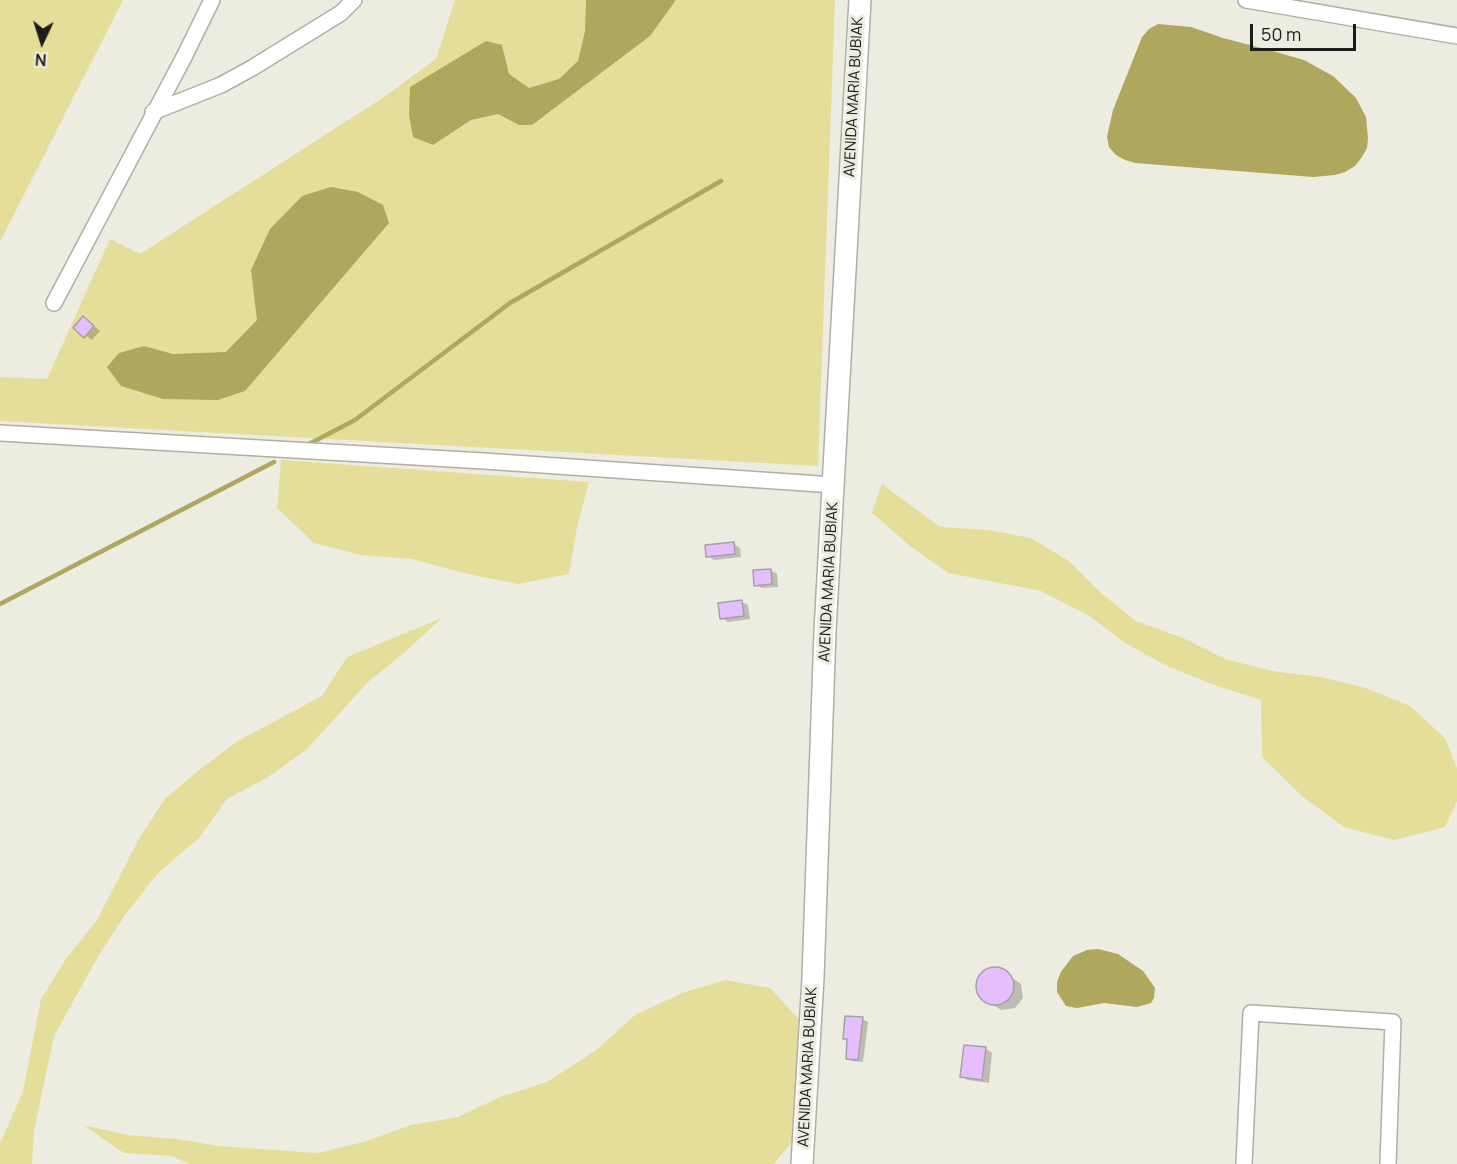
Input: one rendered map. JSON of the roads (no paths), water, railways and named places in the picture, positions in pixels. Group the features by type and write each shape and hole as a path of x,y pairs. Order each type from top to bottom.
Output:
{"street":[{"path":"54,303 212,0"},
{"path":"153,112 221,85 252,68 341,13 354,0"},
{"name":"AVENIDA MARIA BUBIAK","path":"802,1164 813,978 825,631 860,0"},
{"path":"1246,0 1457,36"},
{"path":"0,433 472,460 834,485"},
{"path":"1244,1164 1251,1012 1393,1022 1389,1164"}],"waterway":[{"path":"307,445 355,420 510,303 721,181"},
{"path":"0,604 274,462"}]}
